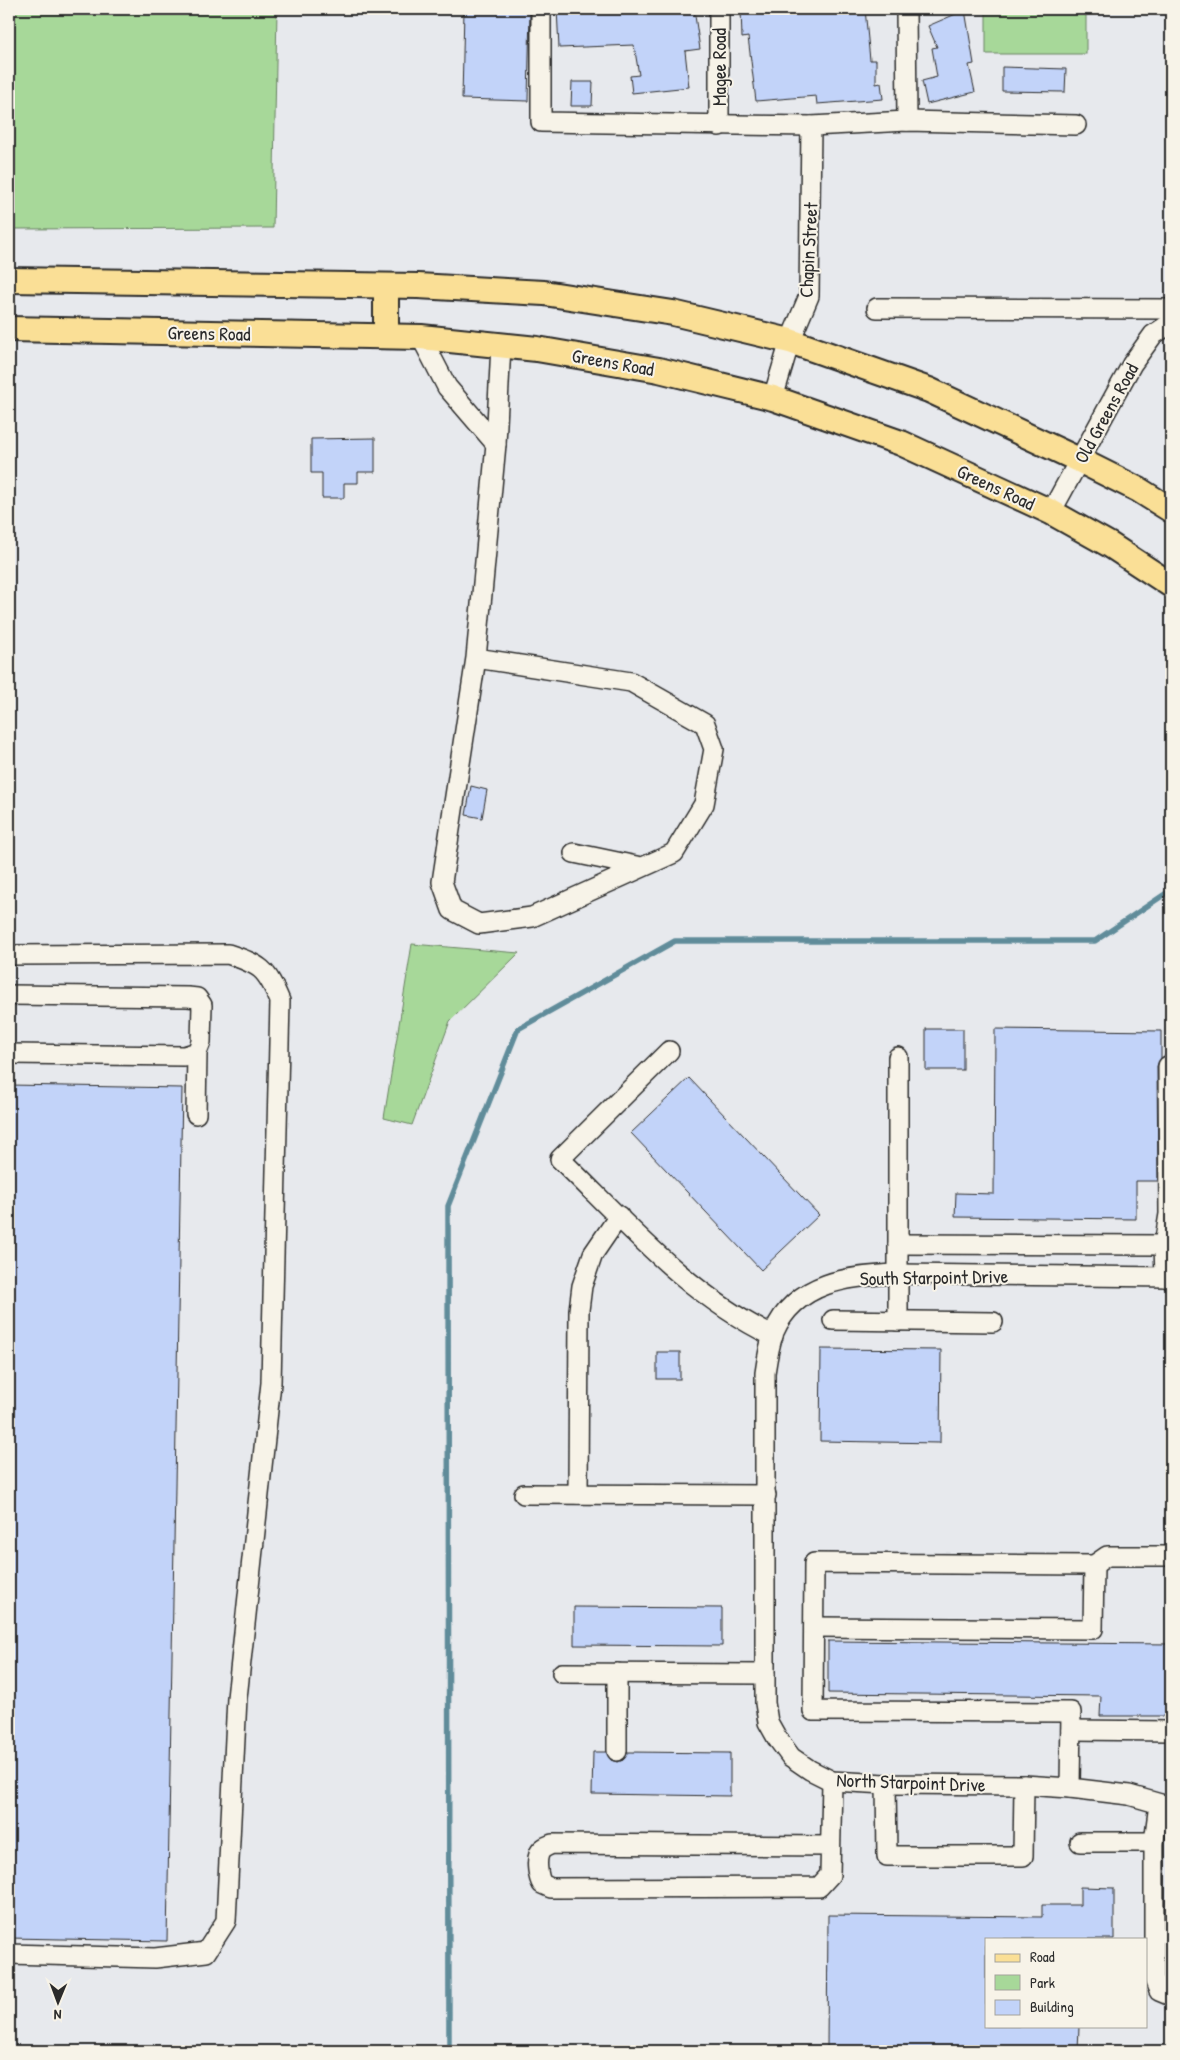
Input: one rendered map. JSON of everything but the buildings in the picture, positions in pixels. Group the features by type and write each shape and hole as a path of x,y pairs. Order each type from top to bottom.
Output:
{"main road":[{"path":"9,280 386,286 544,294 673,313 790,342 929,390 1079,460 1139,490 1171,510"},
{"path":"386,286 386,336"},
{"name":"Greens Road","path":"9,329 421,337 501,345 659,370 773,398 901,443 1051,512 1110,545 1171,585"}],"street":[{"path":"541,9 541,122 812,126 907,121 1076,125"},
{"name":"Magee Road","path":"719,9 719,126"},
{"path":"906,9 907,121"},
{"name":"Chapin Street","path":"773,398 790,342 809,296 812,126"},
{"path":"877,308 1171,309"},
{"name":"Old Greens Road","path":"1051,512 1132,364 1153,335 1171,323"},
{"path":"421,337 447,387 496,444"},
{"path":"476,658 631,682 705,724 714,749 704,804 674,853 532,917 479,924 452,910 442,882 476,658 496,444 501,345"},
{"path":"574,853 642,868"},
{"path":"9,955 228,954 254,963 270,978 280,1001 271,1384 237,1698 226,1921 206,1952 155,1958 9,1954"},
{"path":"9,995 197,998 202,1004 201,1042 197,1052 196,1114"},
{"path":"669,1051 560,1159 667,1263 703,1294 750,1325 773,1336"},
{"path":"9,1054 184,1056 197,1052"},
{"path":"898,1057 898,1321"},
{"path":"1168,1066 1169,1214 1164,1245 1168,1277"},
{"path":"578,1494 579,1310 582,1286 593,1254 620,1216"},
{"path":"898,1244 1164,1245"},
{"name":"South Starpoint Drive","path":"766,1538 765,1373 773,1336 785,1314 803,1296 819,1287 841,1279 898,1274 1168,1277"},
{"path":"833,1320 993,1322"},
{"path":"524,1494 766,1495"},
{"name":"North Starpoint Drive","path":"766,1538 764,1702 768,1722 777,1738 791,1757 810,1770 832,1781 886,1784 1024,1785 1070,1788 1128,1795 1165,1805"},
{"path":"1070,1788 1071,1712 814,1710 814,1563 1094,1566 1107,1556 1171,1556"},
{"path":"814,1627 1093,1629 1094,1566"},
{"path":"562,1673 765,1674"},
{"path":"617,1673 617,1751"},
{"path":"1071,1730 1171,1731"},
{"path":"829,1846 552,1844 543,1848 538,1854 539,1878 542,1884 551,1888 819,1887 830,1875 829,1846 832,1781"},
{"path":"886,1784 886,1856 1023,1856 1024,1785"},
{"path":"1165,1805 1154,1842 1154,1979 1158,1991 1171,1996"},
{"path":"1080,1842 1154,1842"}],"green space":[{"path":"9,9 277,9 273,228 9,229"},
{"path":"986,9 1086,9 1086,54 986,54"},
{"path":"412,944 519,953 450,1021 412,1125 384,1118"}],"waterway":[{"path":"449,2051 448,1206 518,1029 675,941 1095,941 1171,890"}]}
